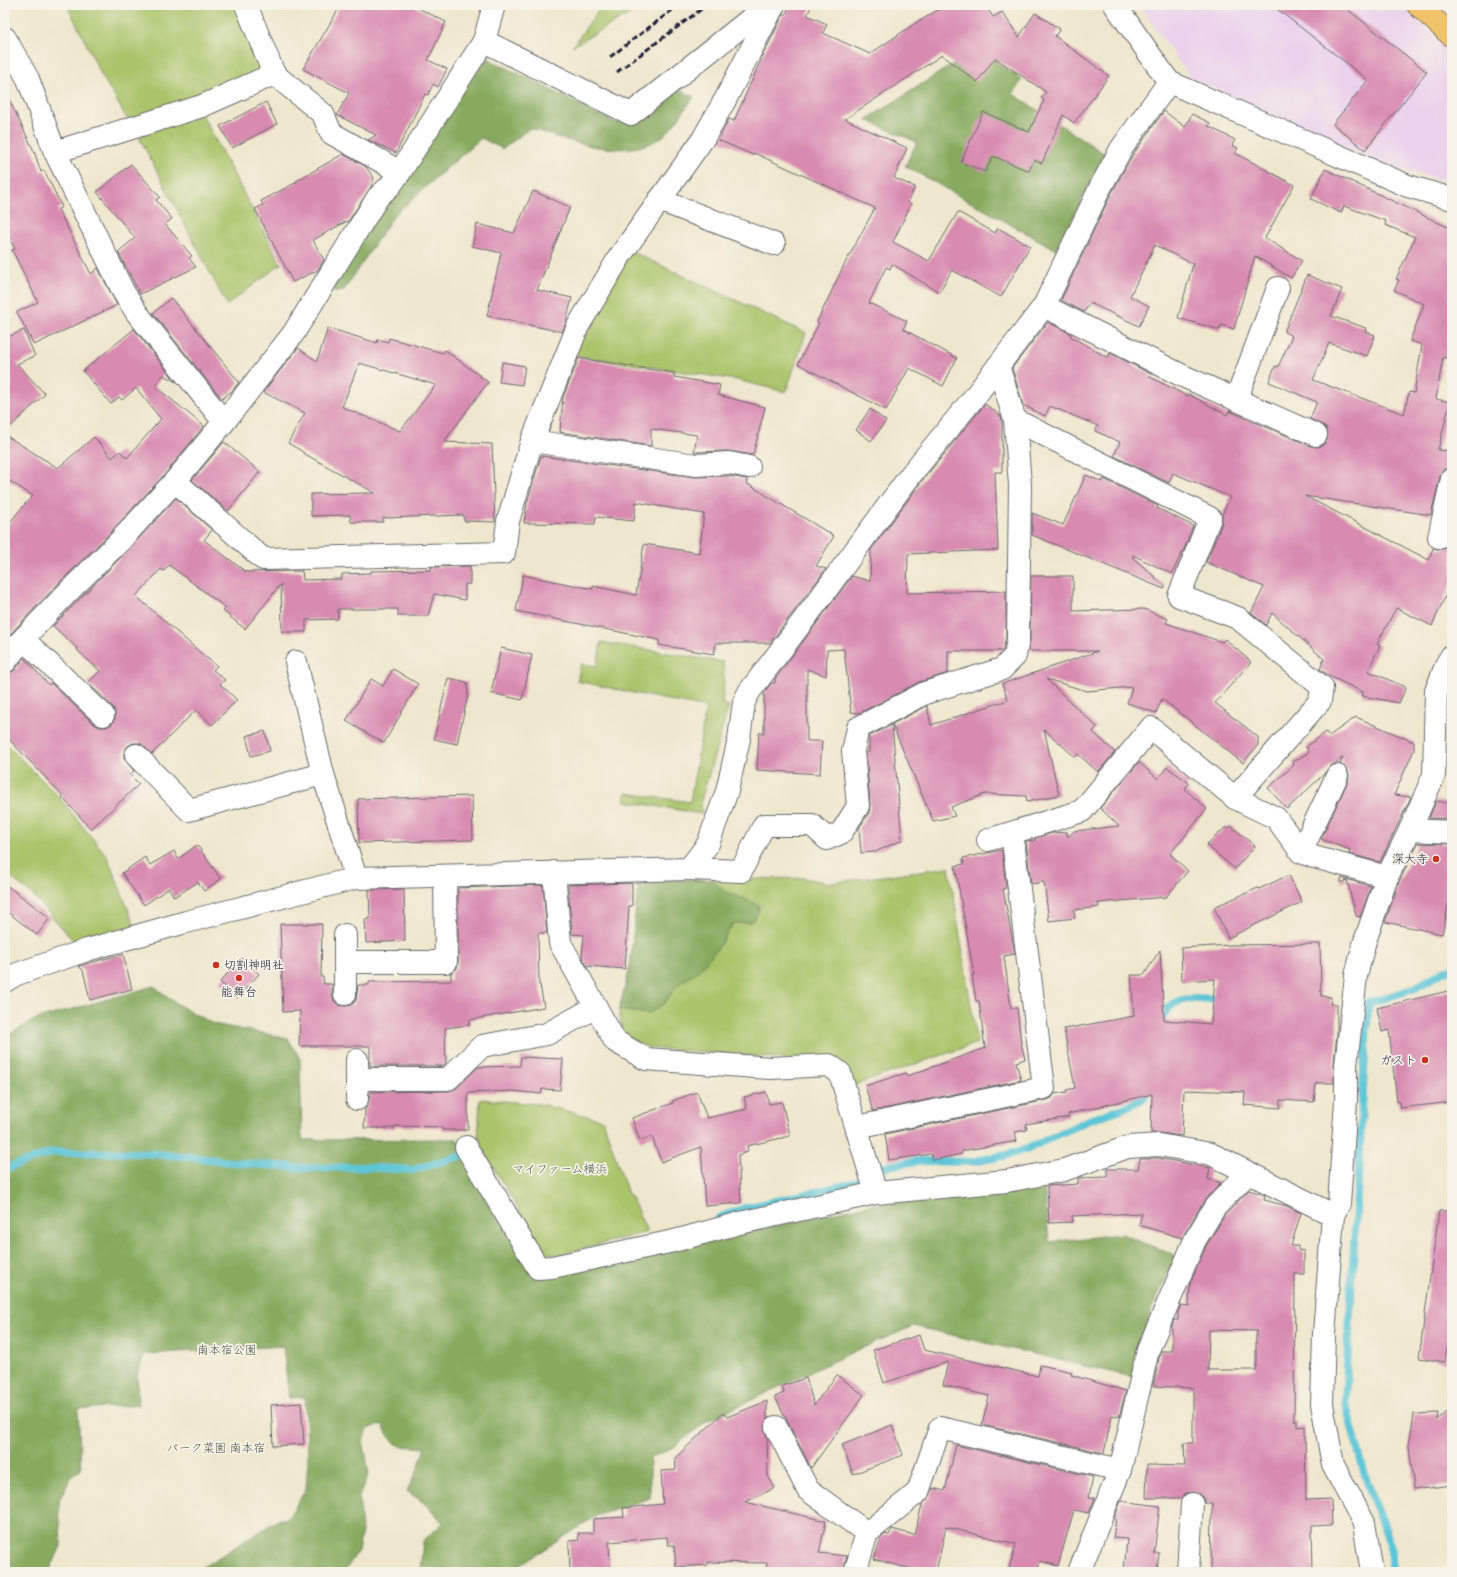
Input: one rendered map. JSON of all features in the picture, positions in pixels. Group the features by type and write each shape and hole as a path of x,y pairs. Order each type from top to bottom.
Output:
{"highway":[{"path":"1418,5 1452,36"}],"street":[{"path":"246,5 274,74 323,114 331,133 400,172"},
{"path":"5,662 23,639 117,544 175,481 224,422 293,334 378,197 390,186 400,172 484,41 494,5"},
{"path":"484,41 631,114 768,5"},
{"path":"175,481 263,559 504,553 508,521 532,441 578,326 620,256 703,139 774,5"},
{"path":"1115,5 1169,82 1408,186 1452,198"},
{"path":"5,38 28,79 55,152 124,293 137,313 224,422"},
{"path":"55,152 202,106 274,74"},
{"path":"689,869 708,844 727,791 739,740 744,702 749,692 912,473 1044,306 1100,188 1121,149 1169,82"},
{"path":"660,200 774,244"},
{"path":"1236,400 1278,288"},
{"path":"1044,306 1183,376 1316,435"},
{"path":"5,981 17,974 87,950 186,922 356,878 689,869 741,871 764,825 812,825 827,839 841,833 858,806 853,751 858,728 925,693 1002,669 1015,656 1018,639 1020,493 1015,420 998,366"},
{"path":"1015,420 1210,518 1179,596 1238,618 1322,687 1320,701 1235,798"},
{"path":"532,441 696,465 729,463 749,466"},
{"path":"1439,537 1452,479"},
{"path":"23,639 103,715"},
{"path":"1372,1572 1364,1523 1333,1465 1322,1404 1324,1334 1333,1215 1339,1204 1346,1100 1346,1065 1356,976 1364,944 1387,877 1410,830 1434,775 1436,691 1447,663 1452,655"},
{"path":"296,662 323,774 356,878"},
{"path":"988,840 1082,810 1151,728 1235,798 1276,818 1301,852 1387,877"},
{"path":"136,755 189,810 323,774"},
{"path":"1301,852 1337,776"},
{"path":"1410,830 1452,832"},
{"path":"857,1127 1044,1088 1012,833"},
{"path":"554,872 560,943 615,1041 646,1059 771,1068 829,1065 840,1073 876,1193"},
{"path":"345,962 446,962 445,876"},
{"path":"345,935 345,994"},
{"path":"357,1079 448,1079 482,1046 547,1034 596,1007"},
{"path":"466,1147 538,1268 552,1267 674,1241 740,1223 876,1193 1007,1181 1064,1170 1128,1147 1159,1145 1211,1154 1333,1215"},
{"path":"1079,1572 1120,1470 1148,1350 1174,1288 1195,1240 1214,1208 1248,1173"},
{"path":"776,1427 808,1490 866,1533"},
{"path":"856,1572 866,1533 918,1492 940,1428 1120,1470"},
{"path":"1188,1572 1192,1504"}],"shaded area":[{"path":"1139,5 1401,5 1452,52 1452,180 1437,179 1377,161 1190,77"}],"green space":[{"path":"67,5 240,5 266,65 230,86 129,122 102,76"},
{"path":"602,5 645,5 573,46"},
{"path":"1017,31 996,63 1022,79 1013,94 1105,154 1057,250 905,166 917,142 866,120 981,46 998,45"},
{"path":"483,56 616,123 637,119 676,88 694,97 663,136 649,144 633,148 616,149 598,147 562,139 530,128 503,149 481,138 394,215 344,290 335,292 330,285"},
{"path":"199,109 281,264 227,305 140,139 144,127"},
{"path":"630,251 806,333 786,392 737,380 572,355"},
{"path":"601,642 723,662 724,680 722,704 729,706 701,801 702,814 625,801 626,793 690,802 706,708 577,681 581,664 597,666"},
{"path":"5,743 58,796 107,856 136,929 79,947 32,894 5,873"},
{"path":"949,867 977,1043 852,1086 780,1058 650,1048 632,1040 622,1032 619,1010 630,968 639,879 689,880 803,878 831,883"},
{"path":"639,879 712,880 724,891 759,905 758,913 751,922 733,924 718,948 697,972 677,985 665,1003 648,1014 619,1010 630,968"},
{"name":"南本宿公園","path":"154,986 177,1004 213,1024 288,1038 300,1059 302,1140 457,1139 541,1278 864,1206 1044,1182 1049,1242 1122,1234 1176,1256 1149,1315 1137,1378 913,1326 842,1357 707,1421 674,1447 650,1458 650,1498 596,1516 510,1572 420,1572 423,1541 443,1523 428,1506 407,1491 416,1474 425,1448 403,1446 395,1443 382,1424 368,1429 363,1440 369,1474 359,1496 362,1531 358,1551 344,1572 195,1572 278,1520 288,1518 306,1489 308,1458 305,1397 289,1398 283,1346 144,1354 137,1376 138,1405 78,1409 81,1470 73,1474 59,1500 61,1546 49,1572 5,1572 5,1037 34,1020"},
{"name":"マイファーム横浜","path":"480,1099 539,1104 603,1120 628,1194 631,1196 647,1232 558,1255 545,1253 478,1142"}],"building":[{"path":"341,5 412,5 446,22 428,60 447,69 438,87 433,84 428,95 425,94 396,153 368,140 376,135 337,115 349,93 303,69"},
{"path":"790,5 812,5 807,15 827,24 823,33 870,54 920,20 946,5 985,5 993,17 1002,12 1019,37 1035,13 1060,29 1055,36 1109,76 1074,123 1063,115 1042,163 1034,160 1029,171 993,156 985,172 961,162 983,112 1029,132 1044,100 1041,98 1046,92 995,58 977,82 942,55 845,119 907,148 894,178 915,187 908,202 911,204 893,242 929,261 958,212 995,233 998,228 1030,246 1001,297 952,270 939,292 892,264 890,269 886,267 869,303 907,321 903,329 957,358 943,386 909,368 886,410 798,364 819,323 817,322 843,267 875,208 754,153 753,155 718,140 729,119 734,121 764,53 783,15 785,16"},
{"path":"1272,5 1342,5 1427,72 1365,150 1333,124 1368,80"},
{"path":"5,91 34,151 41,172 44,170 62,207 58,209 91,274 98,268 117,305 34,345 17,312 38,302 12,250 15,249 5,229"},
{"path":"266,102 277,124 232,148 220,126"},
{"path":"1164,111 1185,127 1192,114 1210,123 1208,126 1235,140 1232,145 1238,148 1235,153 1294,185 1265,238 1302,261 1291,278 1255,256 1234,329 1221,325 1220,330 1178,318 1193,264 1155,245 1130,296 1149,306 1139,326 1090,303 1084,312 1061,300 1111,194 1132,156"},
{"path":"343,154 365,166 374,178 371,187 349,220 313,240 324,260 318,270 293,282 255,209 263,205 261,201 297,182 296,181"},
{"path":"131,164 160,197 156,200 172,219 165,224 192,256 189,258 196,267 140,294 118,252 135,238 97,192"},
{"path":"1325,169 1452,229 1452,360 1443,357 1436,399 1450,402 1438,450 1452,451 1452,467 1448,467 1443,470 1440,476 1431,515 1305,496 1429,560 1433,548 1443,549 1448,545 1452,536 1452,581 1432,626 1396,608 1377,644 1380,645 1368,671 1406,687 1399,703 1362,696 1363,692 1329,676 1320,669 1324,659 1272,613 1266,625 1251,613 1264,587 1206,562 1222,523 1222,515 1230,497 1173,473 1169,483 1114,456 1120,442 1095,431 1098,426 1050,406 1045,416 1023,405 1012,368 1048,322 1071,334 1070,336 1108,358 1110,353 1151,374 1150,377 1187,396 1188,394 1227,415 1229,411 1311,446 1318,447 1323,445 1327,440 1328,434 1326,427 1310,419 1317,402 1269,382 1275,366 1278,367 1292,336 1284,332 1307,275 1342,289 1331,316 1366,328 1365,331 1375,335 1367,356 1329,343 1313,380 1404,414 1409,392 1414,393 1422,345 1410,341 1424,304 1394,290 1399,280 1396,279 1415,237 1385,225 1386,221 1344,206 1341,213 1311,199"},
{"path":"533,191 570,207 537,290 572,298 562,332 487,316 501,253 472,246 477,224 514,233"},
{"path":"171,298 239,382 233,390 222,399 153,313"},
{"path":"328,328 377,343 378,339 388,342 389,338 443,353 445,350 488,382 444,442 492,444 495,522 464,521 464,515 383,518 383,522 351,522 350,515 311,516 311,494 375,493 288,443 305,413 263,392 298,348 317,361","holes":["359,363 436,385 400,431 342,407"]},
{"path":"134,329 176,382 163,375 155,386 204,426 166,473 108,535 14,630 5,642 5,528 33,496 5,478 5,435 58,468 94,437 112,458 120,451 127,458 161,419 136,388 122,400 119,397 111,404 83,371"},
{"path":"24,330 35,356 17,364 45,394 5,432 5,338"},
{"path":"579,358 674,373 674,377 720,385 718,395 765,407 753,455 728,451 694,452 697,435 651,429 651,446 560,432 563,397"},
{"path":"502,362 525,366 522,385 499,382"},
{"path":"985,404 1001,416 1002,421 1002,472 995,472 998,550 908,554 907,593 1006,591 1006,638 1003,650 948,651 948,673 919,682 860,713 851,712 844,649 827,650 826,676 807,669 807,741 822,741 820,774 757,770 759,733 764,733 764,693 771,683 775,683 775,679 852,576 870,581 871,550 922,481"},
{"path":"870,409 886,421 871,441 856,430"},
{"path":"224,442 260,472 228,511 192,480"},
{"path":"541,456 694,477 728,476 747,479 746,483 834,536 816,566 826,569 770,643 716,643 714,654 659,645 659,640 516,611 523,575 593,589 593,586 636,595 644,544 699,553 704,514 636,502 634,521 596,517 595,524 524,523 527,503"},
{"path":"1086,475 1102,482 1104,479 1158,506 1157,508 1193,526 1183,552 1172,574 1133,555 1132,557 1165,586 1164,589 1032,535 1032,513 1063,525"},
{"path":"176,498 212,530 204,540 246,572 302,571 303,580 342,579 342,574 371,573 371,571 431,570 431,567 470,566 470,584 465,584 465,600 434,594 428,616 398,616 398,609 338,609 338,619 306,620 306,632 282,632 281,584 245,629 223,611 226,608 169,565 164,571 161,569 136,596 217,666 213,670 225,680 220,684 237,700 212,725 196,710 152,754 140,743 133,743 128,746 124,751 124,758 134,771 130,775 139,784 91,829 62,797 63,796 5,735 5,674 15,670 24,658 49,685 51,683 94,724 100,727 106,727 112,724 115,718 115,711 112,706 88,683 100,671 53,626 126,552"},
{"path":"1031,576 1073,576 1073,611 1144,609 1168,619 1166,623 1222,642 1225,639 1251,662 1215,703 1258,737 1258,745 1243,763 1162,699 1156,713 1127,703 1132,687 1087,691 1046,679 1097,727 1093,732 1115,752 1098,772 1078,754 1075,757 1044,729 1059,795 1027,802 1026,796 985,794 951,807 955,816 933,821 892,724 927,706 931,725 1008,700 1002,684 1098,651 1029,651"},
{"path":"501,648 532,655 522,700 491,693"},
{"path":"393,669 418,684 384,743 346,721 371,679 383,686"},
{"path":"448,678 467,682 468,695 457,744 434,739"},
{"path":"1356,717 1414,742 1414,750 1394,795 1411,797 1380,862 1349,854 1350,850 1321,839 1348,781 1349,775 1347,769 1340,764 1343,757 1335,764 1330,766 1324,774 1287,809 1268,788 1294,765 1293,762 1309,752 1306,747 1326,732 1329,736"},
{"path":"892,725 902,840 875,852 861,853 859,828 869,813 870,805 866,752 869,752 869,736"},
{"path":"265,731 270,751 251,756 246,736"},
{"path":"1139,762 1158,779 1167,767 1189,783 1185,789 1207,809 1170,854 1188,871 1166,897 1098,903 1099,907 1074,910 1075,918 1049,921 1044,882 1031,884 1026,841 1036,840 1035,838 1052,833 1067,832 1068,837 1074,831 1119,826 1100,808"},
{"path":"472,796 473,840 359,843 358,799"},
{"path":"1436,801 1452,804 1452,819 1429,818"},
{"path":"1231,826 1255,846 1235,869 1206,845 1226,827 1228,829"},
{"path":"1418,843 1452,844 1452,886 1442,934 1385,922 1399,882"},
{"path":"197,845 221,879 204,891 198,882 174,897 169,888 144,905 122,873 145,857 150,865 174,851 178,859"},
{"path":"1002,850 1006,888 1003,889 1015,954 1004,956 1011,1008 1017,1008 1021,1044 1025,1059 1016,1062 1021,1080 873,1111 865,1086 906,1073 907,1076 985,1048 979,1001 976,1001 972,975 974,975 955,866 964,864 963,858"},
{"path":"1289,875 1302,902 1228,938 1214,907"},
{"path":"1342,878 1371,886 1360,917 1356,916 1347,880 1340,883"},
{"path":"632,883 632,906 629,906 625,969 587,966 582,957 584,935 572,934 568,885"},
{"path":"5,884 50,918 37,935 5,910"},
{"path":"543,885 547,933 538,933 539,985 544,1007 469,1020 470,1025 445,1028 446,1063 443,1066 370,1066 370,1046 299,1046 300,1011 283,1012 280,924 322,924 321,977 323,977 324,984 332,984 334,1001 339,1005 352,1005 356,1000 358,985 369,985 369,982 451,981 451,973 457,968 458,962 458,888"},
{"path":"404,889 405,941 366,943 365,919 370,919 369,890"},
{"path":"1320,944 1321,996 1331,997 1330,1004 1337,1004 1337,1034 1334,1083 1316,1083 1314,1102 1280,1100 1280,1108 1244,1105 1245,1092 1184,1090 1182,1136 1151,1133 1152,1094 1068,1114 1069,1117 1026,1124 1027,1130 1015,1132 1017,1141 962,1151 962,1154 933,1160 931,1154 889,1160 885,1134 1047,1100 1052,1098 1054,1094 1067,1092 1067,1090 1075,1088 1064,1029 1134,1016 1131,975 1144,975 1160,950 1164,1020 1211,1024 1215,979 1182,981 1181,948 1231,945"},
{"path":"123,954 132,989 90,1000 83,970 78,966"},
{"name":"能舞台","path":"241,958 259,974 237,998 220,982"},
{"path":"1452,990 1452,1102 1400,1108 1399,1102 1397,1102 1389,1030 1382,1032 1377,1008"},
{"path":"521,1057 563,1059 560,1090 542,1089 541,1094 513,1091 468,1093 468,1130 442,1130 442,1127 395,1126 395,1128 364,1128 365,1109 368,1105 370,1092 449,1091 457,1088 478,1067 520,1066"},
{"path":"697,1092 707,1118 747,1109 744,1097 766,1092 769,1104 782,1102 790,1136 747,1146 748,1152 738,1155 741,1203 705,1206 701,1147 661,1162 652,1136 640,1141 632,1118 673,1103 672,1101"},
{"path":"1158,1158 1210,1168 1208,1179 1221,1183 1204,1201 1182,1238 1139,1225 1142,1213 1072,1216 1073,1222 1049,1223 1047,1186 1078,1184 1078,1178 1107,1177 1107,1169 1138,1169 1140,1159"},
{"path":"1249,1190 1265,1195 1264,1200 1287,1206 1301,1213 1291,1246 1298,1246 1298,1250 1304,1251 1304,1274 1295,1274 1294,1421 1297,1421 1297,1427 1305,1426 1306,1500 1331,1499 1332,1525 1312,1526 1313,1572 1211,1572 1212,1503 1204,1503 1203,1498 1199,1494 1193,1492 1186,1493 1181,1498 1146,1498 1147,1465 1185,1466 1184,1443 1193,1443 1193,1388 1153,1386 1161,1351 1172,1351 1172,1325 1174,1320 1178,1320 1178,1312 1181,1305 1189,1306 1190,1284 1206,1246 1225,1215","holes":["1209,1330 1256,1331 1256,1370 1208,1370"]},
{"path":"1439,1211 1452,1211 1452,1349 1447,1348 1445,1362 1419,1358"},
{"path":"919,1335 924,1350 1038,1376 1040,1365 1072,1372 1071,1375 1126,1391 1119,1417 1112,1415 1104,1453 982,1425 989,1396 943,1385 948,1362 884,1383 873,1350"},
{"path":"837,1375 864,1395 811,1468 775,1397 784,1393 782,1386 806,1378 814,1405"},
{"path":"767,1401 767,1419 764,1427 767,1437 768,1476 775,1488 745,1502 826,1521 819,1553 847,1556 843,1572 766,1572 767,1563 707,1562 708,1565 676,1567 674,1545 668,1545 667,1537 609,1542 610,1572 570,1572 569,1541 579,1540 578,1533 593,1533 593,1519 624,1517 623,1508 663,1504 661,1471 676,1470 675,1458 723,1413 727,1417"},
{"path":"301,1403 304,1444 273,1446 271,1405"},
{"path":"1452,1407 1452,1485 1414,1490 1409,1446 1414,1414 1438,1413 1437,1420"},
{"path":"892,1425 903,1455 853,1474 842,1445"},
{"path":"956,1445 1093,1477 1089,1497 1095,1498 1089,1513 1074,1510 1058,1566 1040,1561 1037,1572 1008,1572 1016,1544 946,1527 936,1572 910,1572 910,1569 874,1559 881,1538 885,1534 889,1535 892,1529 914,1535 922,1505 930,1496 933,1488 945,1491"},
{"path":"1121,1501 1160,1506 1154,1553 1159,1553 1157,1572 1124,1572 1127,1539 1113,1538 1116,1519 1114,1519"}],"waterway":[{"path":"1392,1572 1392,1551 1367,1482 1345,1402 1368,1003 1413,989 1446,970 1452,969"},
{"path":"1160,1024 1164,1014 1177,1002 1194,998 1224,999"},
{"path":"719,1218 745,1208 856,1183 880,1167 918,1161 972,1162 1007,1155 1029,1148 1089,1120 1124,1108 1144,1098 1146,1086"},
{"path":"5,1169 53,1152 142,1153 306,1168 365,1167 412,1170 468,1154"}],"railway":[{"path":"610,57 679,5"},
{"path":"617,72 707,5"}],"place":[{"name":"深大寺","path":"1436,859"},
{"name":"切割神明社","path":"216,965"},
{"name":"能舞台","path":"239,978"},
{"name":"ガスト","path":"1425,1060"}],"park label":[{"name":"パーク菜園 南本宿","path":"216,1448"}]}
